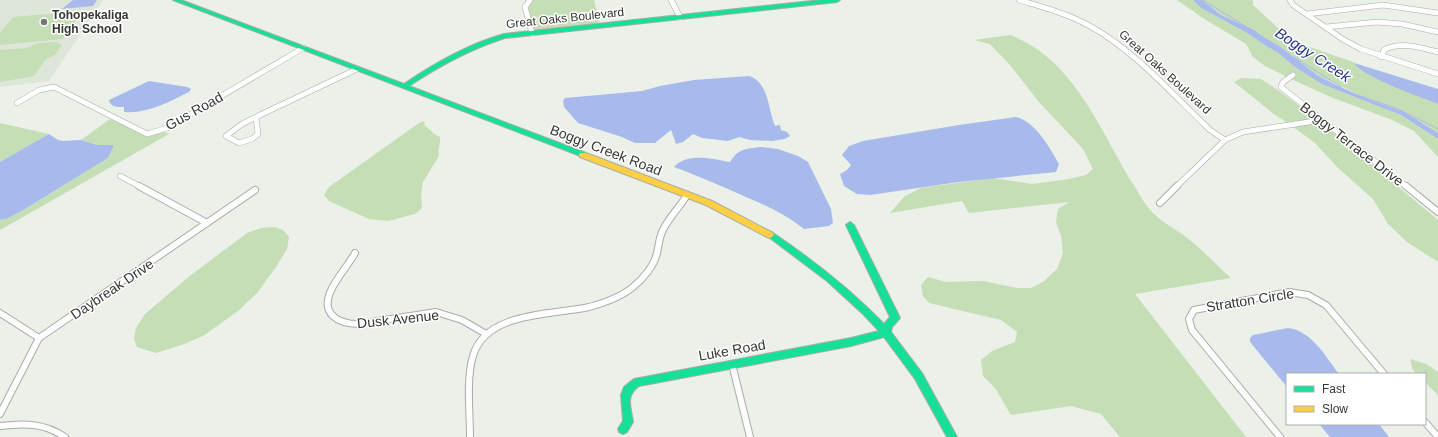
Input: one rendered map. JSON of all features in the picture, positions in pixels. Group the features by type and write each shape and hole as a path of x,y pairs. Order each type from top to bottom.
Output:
{"main road":[{"name":"Boggy Creek Road","path":"180,0 687,195 733,214 785,243 813,263 839,285 886,333 912,367 938,409 951,436"},
{"name":"Great Oaks Boulevard","path":"404,87 461,50 504,36 837,0"},
{"path":"850,225 896,318 888,325 886,333"},
{"name":"Luke Road","path":"624,429 628,422 624,397 632,384 637,382 851,342 886,333"}],"street":[{"path":"530,0 525,7 532,33"},
{"path":"671,0 680,17"},
{"name":"Great Oaks Boulevard","path":"1019,0 1069,16 1108,37 1125,49 1210,130 1225,140"},
{"path":"1290,0 1293,5 1351,44 1380,57 1438,74"},
{"path":"1309,15 1366,11 1382,8 1438,14"},
{"path":"1326,27 1377,22 1402,24 1438,32"},
{"path":"1380,57 1384,50 1388,47 1396,46 1412,47 1438,52"},
{"name":"Gus Road","path":"16,102 42,89 54,87 147,134 156,132 174,124 304,48"},
{"path":"256,118 258,134 252,139 239,143 226,136 232,131 256,118 313,89 346,76 357,69"},
{"name":"Boggy Terrace Drive","path":"1293,75 1282,82 1281,87 1438,212"},
{"path":"1160,203 1225,140 1243,132 1322,120"},
{"path":"120,176 208,223"},
{"name":"Daybreak Drive","path":"0,414 39,338 255,190"},
{"path":"470,437 471,367 473,354 486,334 509,322 523,318 593,306 612,299 627,291 649,270 656,255 662,230 687,195"},
{"name":"Dusk Avenue","path":"355,253 350,264 332,287 328,296 327,304 329,312 336,320 353,325 436,312 449,314 460,318 486,334"},
{"name":"Stratton Circle","path":"1280,437 1192,330 1189,320 1190,314 1194,310 1288,292 1308,295 1326,305 1383,373"},
{"path":"0,313 39,338"},
{"path":"732,364 750,437"},
{"path":"0,426 25,423 44,425 65,437"},
{"path":"1426,423 1438,437"}],"shaded area":[{"name":"Tohopekaliga High School","path":"0,0 103,0 49,81 0,87"}],"green space":[{"path":"525,0 594,0 600,25 530,32 524,7"},
{"path":"1177,0 1193,0 1201,8 1247,33 1277,52 1295,67 1323,84 1401,115 1438,139 1438,157 1414,131 1390,119 1333,98 1291,79 1296,76 1292,74 1287,77 1265,66 1253,57 1246,44"},
{"path":"1202,0 1253,0 1253,5 1289,38 1304,45 1356,63 1354,63 1375,77 1438,104 1438,133 1404,112 1370,100 1317,75 1278,45 1253,30 1221,15"},
{"path":"83,11 63,39 0,45 0,33 13,17"},
{"path":"1010,35 1033,46 1052,62 1069,80 1084,100 1149,209 1156,216 1192,242 1231,278 1135,294 1246,437 1120,437 1101,414 1071,406 1011,415 995,388 983,376 981,360 992,351 1015,342 1017,332 1001,320 929,303 923,296 921,285 928,277 946,282 983,281 1017,288 1031,288 1043,282 1057,269 1063,253 1061,236 1056,222 1058,209 1069,202 969,213 962,201 890,213 905,196 921,188 993,178 1032,184 1063,180 1086,175 1093,169 1083,149 1039,102 1010,65 990,44 974,40"},
{"path":"57,42 62,45 56,53 57,54 46,59 34,76 0,82 0,50 27,48 38,43"},
{"path":"1241,78 1261,79 1317,119 1288,123 1275,115 1234,82"},
{"path":"110,119 145,135 162,131 169,134 0,230 0,220 6,219 20,212 108,158 113,145 97,145 81,140"},
{"path":"424,121 425,126 440,137 438,151 439,156 423,182 421,193 422,208 415,214 388,221 369,219 329,201 324,195 329,187 419,123"},
{"path":"1321,122 1438,220 1438,262 1407,242 1388,224 1373,199 1337,167 1315,143 1292,126"},
{"path":"0,123 49,134 0,162"},
{"path":"275,227 283,230 289,237 287,249 257,293 238,311 203,336 184,344 156,353 137,347 134,339 136,328 145,314 191,275 247,233 261,228"},
{"path":"1410,359 1426,364 1438,372 1438,395 1426,383 1426,373 1416,373 1413,370"}],"water":[{"path":"73,0 97,0 93,6 62,9"},
{"path":"1193,0 1202,0 1221,15 1254,30 1266,39 1278,45 1317,75 1370,100 1404,112 1438,133 1438,139 1401,115 1322,84 1247,33 1201,8"},
{"path":"1354,63 1438,89 1438,104 1380,80 1368,74"},
{"path":"749,76 756,79 761,84 767,97 775,126 780,125 781,130 787,132 790,136 785,139 772,141 750,140 739,137 728,141 702,138 693,134 683,142 676,144 671,130 655,143 635,143 622,137 578,123 564,107 563,101 565,98 642,91 694,80"},
{"path":"149,81 187,87 191,89 189,92 166,103 141,111 124,112 124,107 114,106 111,104 109,100"},
{"path":"1016,117 1036,129 1059,164 1056,172 959,182 870,195 857,194 844,186 840,174 847,170 851,165 842,155 849,146 863,141"},
{"path":"49,134 58,140 81,140 97,145 113,145 113,147 108,158 20,212 6,219 0,220 0,162"},
{"path":"761,147 778,149 798,156 808,162 831,209 833,223 829,226 804,229 786,216 767,206 674,167 679,162 693,158 709,158 730,162 736,154 743,150"},
{"path":"1288,328 1297,330 1317,345 1338,373 1286,373 1286,386 1250,342 1250,338 1253,335"},
{"path":"1320,425 1380,425 1389,437 1330,437"}],"waterway":[{"name":"Boggy Creek","path":"1203,0 1274,44"},
{"name":"Boggy Creek","path":"1294,57 1341,87"},
{"name":"Boggy Creek","path":"1355,94 1398,109 1438,129"}],"traffic: fast":[{"path":"176,0 583,155"},
{"path":"404,87 452,57 490,40 504,36 837,0"},
{"path":"623,429 628,422 625,404 627,390 637,382 851,342 886,333 888,325 895,318 850,225"},
{"path":"770,235 830,278 866,311 913,368 929,393 952,437"}],"traffic: slow":[{"path":"583,155 709,203 770,235"}],"place":[{"name":"Tohopekaliga High School","path":"44,22"}]}
